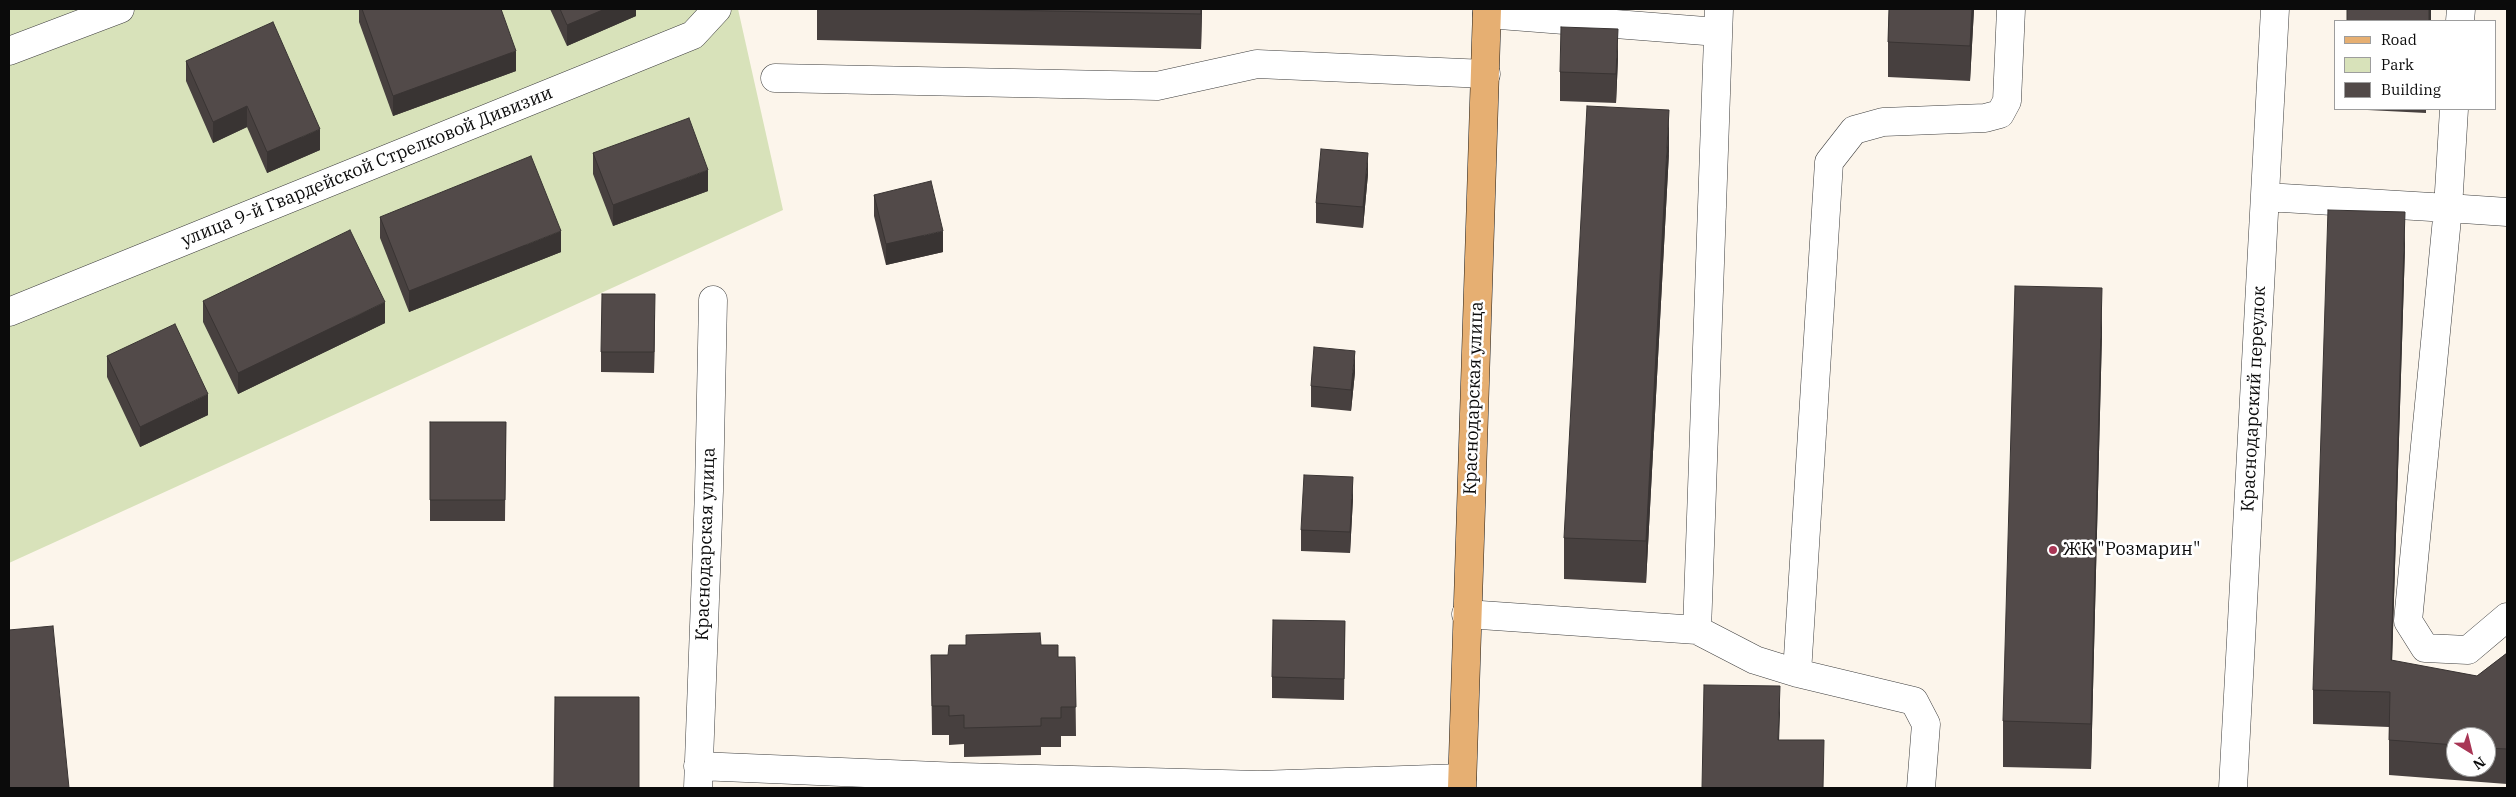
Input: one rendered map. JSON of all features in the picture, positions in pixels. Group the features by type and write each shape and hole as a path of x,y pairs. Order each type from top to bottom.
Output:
{"main road":[{"name":"Краснодарская улица","path":"1462,783 1487,12"}],"street":[{"path":"9,51 120,9"},
{"name":"улица 9-й Гвардейской Стрелковой Дивизии","path":"9,312 692,35 718,9"},
{"path":"1797,673 1830,162 1854,130 1883,122 1985,118 2000,114 2007,101 2011,9"},
{"name":"Краснодарский переулок","path":"2232,788 2275,9"},
{"path":"1487,12 1719,20 1697,630"},
{"path":"775,78 1157,86 1257,64 1486,74"},
{"path":"2454,110 2448,208 2408,621 2425,648 2468,650 2507,617"},
{"path":"2266,197 2507,212"},
{"name":"Краснодарская улица","path":"698,777 709,491 712,300"},
{"path":"1466,614 1697,630 1755,660 1797,673 1914,701 1926,724 1920,788"},
{"path":"698,777 962,777 1259,785 1462,783"}],"green space":[{"path":"9,9 738,9 783,210 9,563"}],"building":[{"path":"362,9 501,9 516,51 393,96"},
{"path":"560,9 605,9 567,25"},
{"path":"948,9 1201,9 1201,14"},
{"path":"1889,9 1972,9 1970,46 1888,42"},
{"path":"2347,9 2429,9 2429,20 2347,20"},
{"path":"273,22 320,129 267,152 247,106 213,122 186,61"},
{"path":"1561,27 1618,29 1616,74 1560,72"},
{"path":"1587,106 1669,110 1646,541 1564,538"},
{"path":"689,118 708,170 613,205 593,153"},
{"path":"1321,149 1368,153 1363,207 1316,203"},
{"path":"531,156 561,231 409,291 380,217"},
{"path":"931,181 943,231 886,244 874,195"},
{"path":"2328,210 2405,212 2391,660 2477,676 2507,653 2507,749 2496,748 2496,727 2446,727 2446,744 2389,740 2390,692 2313,690"},
{"path":"350,230 385,302 238,373 203,301"},
{"name":"ЖК \"Розмарин\"","path":"2015,286 2102,288 2091,724 2003,721"},
{"path":"602,294 655,294 654,352 601,352"},
{"path":"175,324 208,394 140,427 107,356"},
{"path":"1314,347 1355,351 1351,390 1311,386"},
{"path":"430,422 506,422 505,500 430,500"},
{"path":"1304,475 1353,477 1350,532 1301,530"},
{"path":"1273,620 1345,621 1344,679 1272,677"},
{"path":"53,626 69,788 9,788 9,630"},
{"path":"1040,633 1041,645 1058,645 1058,657 1075,657 1076,707 1061,707 1061,718 1041,718 1041,726 964,728 964,715 949,716 949,706 932,706 931,655 948,655 949,645 966,645 966,635"},
{"path":"1704,685 1780,686 1778,740 1824,740 1823,788 1702,788"},
{"path":"555,697 639,697 639,788 554,788"}],"place":[{"name":"ЖК \"Розмарин\"","path":"2053,550"}]}
